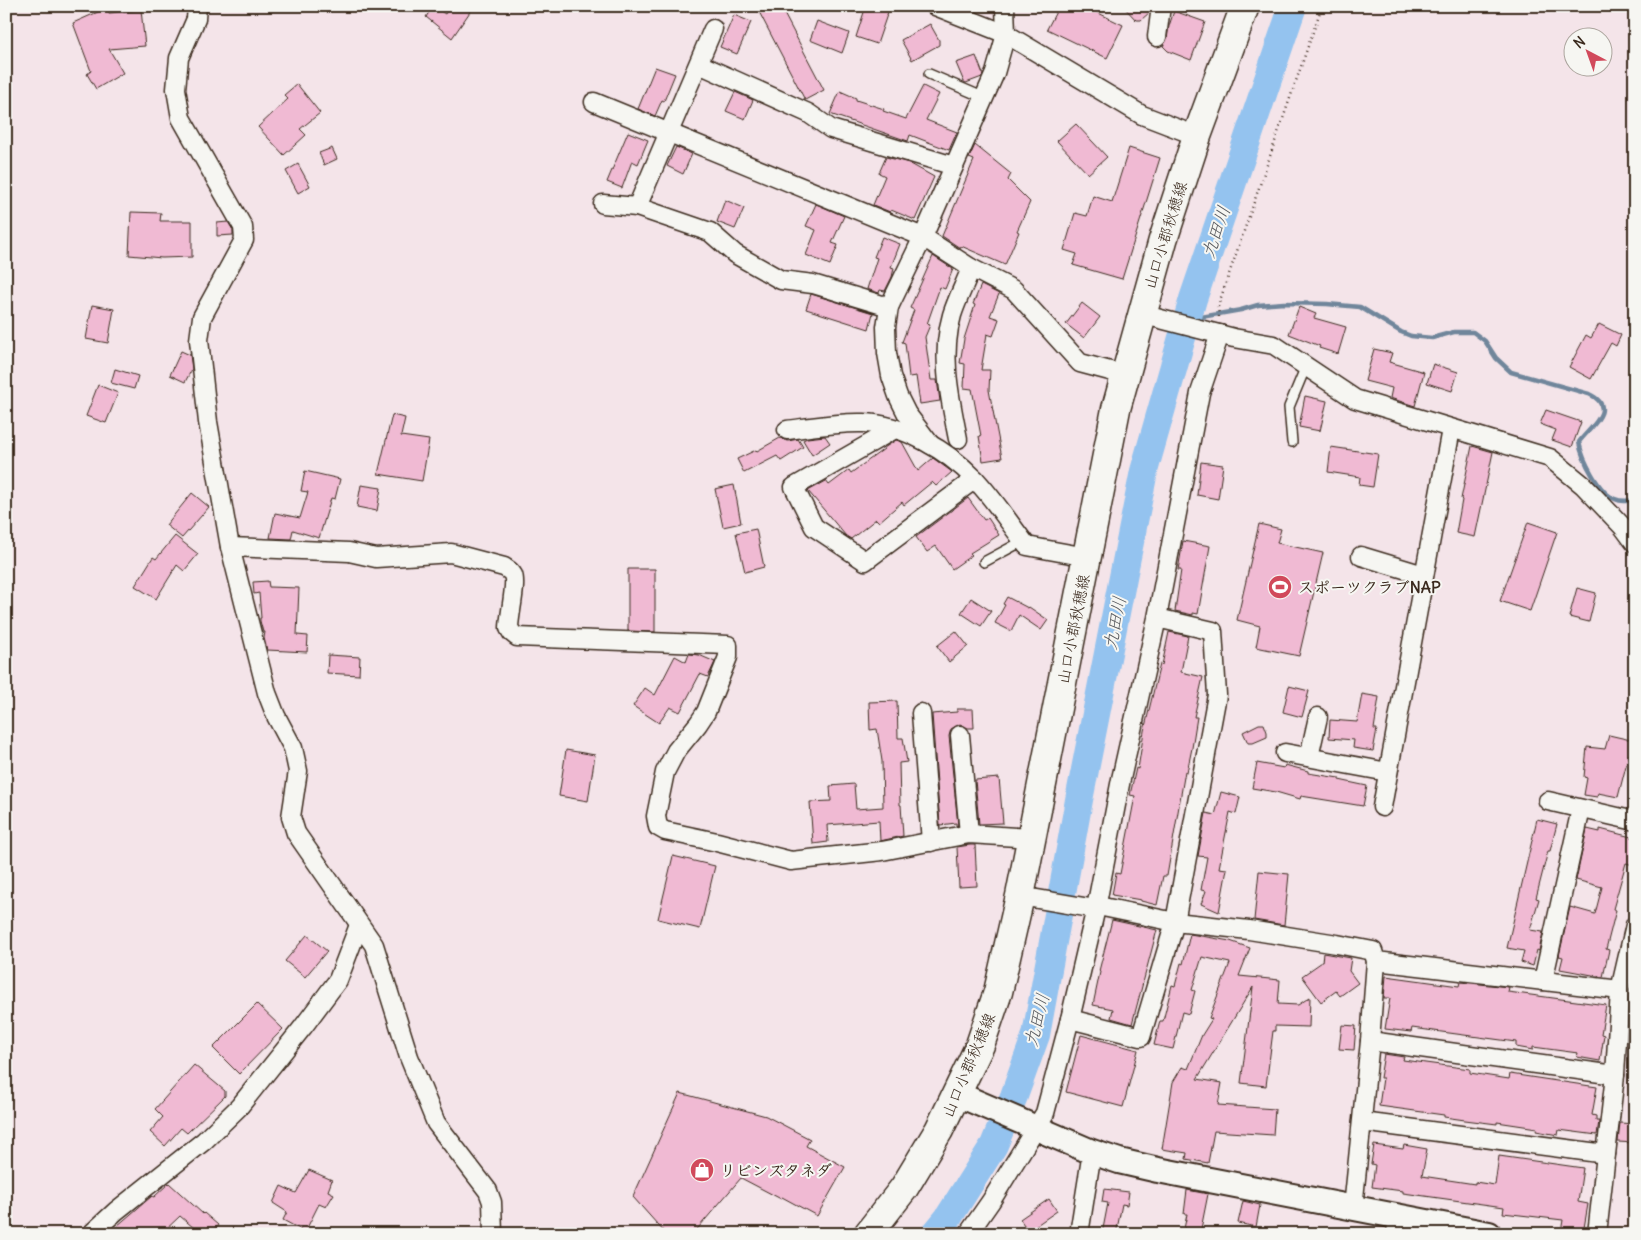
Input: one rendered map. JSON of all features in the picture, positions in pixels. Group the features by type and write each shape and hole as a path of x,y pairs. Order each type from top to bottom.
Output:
{"main road":[{"name":"山口小郡秋穂線","path":"868,1234 904,1188 940,1130 968,1099 980,1045 1029,897 1031,838 1116,409 1125,375 1150,316 1162,240 1197,136 1245,6"}],"street":[{"path":"198,6 196,19 179,58 176,89 181,118 244,227 244,240 202,317 199,340 208,422 230,547 267,693 276,716 293,748 298,771 291,817 296,833 374,945 409,1057 436,1122 488,1190 492,1202 493,1234"},
{"path":"935,6 1006,34 1142,115 1197,136"},
{"path":"930,444 907,414 891,376 887,353 886,327 889,307 923,237 995,74 1006,34 1005,6"},
{"path":"1157,37 1161,6"},
{"path":"637,207 713,28"},
{"path":"699,64 808,113 831,129 954,166"},
{"path":"594,102 923,237 971,268 1014,290 1080,363 1125,375"},
{"path":"603,204 637,207 710,232 735,254 781,280 813,284 889,307"},
{"path":"958,439 948,389 946,344 952,315 971,268"},
{"path":"1150,316 1215,333 1274,345 1355,400 1550,458 1583,485 1635,542"},
{"path":"968,1234 991,1201 1045,1112 1070,1018 1157,618 1200,393 1215,333"},
{"path":"787,430 864,423 895,429 924,440 950,457 975,479 1027,546 1087,557"},
{"path":"895,429 794,487 814,527 865,561 975,479"},
{"path":"1382,807 1451,429"},
{"path":"230,547 348,552 376,558 451,553 504,567 514,576 509,628 517,636 728,645 728,657 706,712 676,751 665,772 656,816 658,827 665,831 791,860 882,851 969,834 1031,838"},
{"path":"1361,556 1424,575"},
{"path":"1070,1018 1141,1036 1175,922 1217,695 1213,631 1157,618"},
{"path":"921,713 931,842"},
{"path":"1309,757 1318,717"},
{"path":"960,735 969,834"},
{"path":"1285,753 1388,772"},
{"path":"1548,801 1635,821"},
{"path":"1543,981 1581,809"},
{"path":"1029,897 1093,908 1103,907 1175,922 1249,930 1373,951 1376,961 1370,1041 1353,1208"},
{"path":"91,1234 116,1211 204,1141 239,1107 338,980 359,925"},
{"path":"1597,1234 1614,1075 1627,1022 1620,990 1635,925"},
{"path":"1376,961 1620,990"},
{"path":"1370,1041 1614,1075"},
{"path":"968,1099 1092,1152 1118,1161 1353,1208 1396,1225 1489,1234"},
{"path":"1362,1122 1606,1154"},
{"path":"1079,1234 1092,1152"}],"lane":[{"path":"929,74 985,98"},
{"path":"1292,442 1289,407 1306,366"},
{"path":"984,562 1023,541"}],"path":[{"path":"1215,333 1218,306 1322,6"}],"building":[{"path":"433,6 445,14 450,6 474,6 452,38 426,17"},
{"path":"756,6 780,6 824,90 805,100"},
{"path":"866,6 890,6 877,44 856,37"},
{"path":"1059,6 1084,6 1123,25 1107,58 1047,29"},
{"path":"1123,6 1150,6 1150,12 1141,20 1136,20"},
{"path":"107,8 109,13 141,10 145,46 109,49 123,73 96,89 87,74 91,71 73,23"},
{"path":"1174,11 1205,22 1191,60 1168,51 1163,46 1167,39"},
{"path":"734,15 751,22 737,54 720,47"},
{"path":"817,21 849,33 842,53 810,40"},
{"path":"930,24 939,40 939,45 912,60 901,40"},
{"path":"976,56 983,74 982,77 966,83 956,63"},
{"path":"655,67 675,74 664,101 662,100 655,116 638,109"},
{"path":"297,84 320,113 300,129 306,135 284,155 258,127 288,99 284,95"},
{"path":"923,86 939,94 926,120 957,132 949,150 910,135 908,141 830,114 840,91 856,98 856,100 884,109 883,111 906,119"},
{"path":"735,92 753,100 745,119 726,111"},
{"path":"1076,124 1107,157 1088,174 1057,141"},
{"path":"628,132 648,140 638,164 632,161 622,188 607,182"},
{"path":"975,145 1011,174 1008,180 1030,202 1005,265 961,246 960,248 942,236 974,160 969,158"},
{"path":"676,147 692,154 683,174 667,166"},
{"path":"332,148 337,159 324,165 319,153"},
{"path":"1129,148 1160,158 1122,279 1073,265 1077,254 1064,250 1075,213 1087,216 1093,196 1112,202"},
{"path":"886,157 909,163 934,177 915,220 873,205 885,176 879,173"},
{"path":"298,164 310,186 298,193 286,171"},
{"path":"725,200 744,208 735,229 717,222"},
{"path":"816,204 844,216 832,243 838,245 830,265 806,255 816,230 806,226"},
{"path":"131,212 161,213 160,221 192,221 192,257 162,258 129,255"},
{"path":"228,222 233,230 233,235 217,236 217,223"},
{"path":"882,237 900,244 891,267 894,268 892,277 885,291 880,290 879,293 867,289 877,258 874,257"},
{"path":"933,256 953,269 945,289 940,287 927,324 930,325 925,337 931,380 937,380 940,401 920,404 916,376 909,377 905,343 902,342 914,310 910,308"},
{"path":"981,285 999,294 990,316 999,319 993,336 987,334 981,370 990,370 989,390 1002,458 983,461 979,436 981,436 972,389 964,388 965,364 960,363 964,339 975,305 973,304"},
{"path":"811,294 873,313 869,329 806,309"},
{"path":"1082,303 1100,317 1084,338 1066,324"},
{"path":"92,305 114,309 108,343 86,339"},
{"path":"1299,307 1316,314 1314,318 1346,327 1338,354 1319,348 1320,346 1289,334"},
{"path":"1599,324 1621,335 1616,346 1611,343 1591,379 1569,367 1586,335 1591,338"},
{"path":"1374,349 1392,353 1389,362 1424,372 1415,406 1390,398 1392,388 1365,381"},
{"path":"181,351 190,355 192,369 185,382 170,375"},
{"path":"1433,364 1458,372 1452,391 1427,383"},
{"path":"115,369 138,376 134,389 111,383"},
{"path":"98,385 118,393 106,423 86,416"},
{"path":"1305,396 1327,401 1320,431 1299,427"},
{"path":"1546,410 1581,422 1572,447 1552,440 1556,430 1540,424"},
{"path":"392,415 405,418 401,436 429,440 422,481 378,474"},
{"path":"825,436 830,443 812,455 803,440"},
{"path":"780,438 788,441 798,439 803,447 781,461 777,456 744,473 737,459 757,451"},
{"path":"896,440 902,442 918,471 933,458 952,472 936,486 932,482 904,505 902,502 879,522 876,519 851,539 846,536 808,491 826,481 829,485 849,470 851,473"},
{"path":"1472,446 1493,452 1475,537 1456,533"},
{"path":"1331,447 1378,454 1373,487 1359,485 1360,477 1328,472"},
{"path":"1201,462 1223,465 1218,499 1197,495"},
{"path":"305,471 340,479 335,499 331,498 319,538 293,530 291,539 270,538 275,513 300,518 308,492 301,491"},
{"path":"361,485 381,488 377,511 357,507"},
{"path":"734,485 741,523 723,527 715,489"},
{"path":"192,493 209,507 182,538 166,525"},
{"path":"968,498 984,520 988,518 999,535 970,553 972,555 952,569 936,546 927,552 916,537"},
{"path":"1528,522 1557,532 1530,611 1500,601"},
{"name":"スポーツクラブNAP","path":"1259,524 1281,529 1277,543 1323,553 1299,656 1256,647 1260,626 1237,620"},
{"path":"756,529 764,567 745,572 736,533"},
{"path":"175,536 198,554 184,571 177,565 156,599 135,586 153,557 156,559"},
{"path":"1183,541 1210,546 1198,614 1193,613 1193,615 1175,611 1181,570 1178,570"},
{"path":"628,569 655,569 655,632 628,631"},
{"path":"268,581 269,587 299,588 297,635 308,636 307,652 267,650 264,638 265,632 263,632 260,621 259,593 254,594 253,582"},
{"path":"1577,588 1596,593 1589,622 1569,617"},
{"path":"1007,597 1029,607 1048,620 1041,630 1019,615 1011,631 995,623 1005,605 1003,604"},
{"path":"971,598 991,611 981,626 961,613"},
{"path":"956,631 968,646 949,662 937,646"},
{"path":"1169,632 1188,636 1181,672 1203,677 1194,717 1197,717 1192,748 1187,772 1185,771 1167,876 1163,876 1157,905 1112,895 1116,873 1120,874 1135,796 1130,795 1136,768 1138,769 1144,731"},
{"path":"689,654 699,655 715,662 708,677 700,674 680,712 670,707 659,723 633,706 645,688 655,695 675,656 686,662"},
{"path":"328,655 360,657 359,675 327,673"},
{"path":"1289,686 1309,691 1302,717 1283,712"},
{"path":"1362,694 1379,697 1374,729 1377,729 1373,751 1353,748 1354,740 1329,738 1330,720 1357,722"},
{"path":"897,701 898,738 903,738 907,762 899,763 903,836 880,841 879,821 827,825 828,842 813,844 810,802 831,801 830,786 854,784 856,809 883,807 882,761 877,729 870,730 869,702"},
{"path":"957,709 973,709 974,728 968,728 960,724 951,729 949,736 958,825 956,826 956,823 940,825 932,714 957,712"},
{"path":"1259,724 1264,724 1267,737 1253,743 1248,743 1243,732"},
{"path":"1609,735 1635,741 1635,756 1629,754 1618,797 1598,793 1597,797 1584,795 1587,778 1584,777 1587,747 1605,749"},
{"path":"566,750 595,755 588,801 559,796"},
{"path":"1257,763 1284,768 1285,765 1308,771 1308,773 1339,778 1339,780 1367,786 1363,806 1301,796 1300,799 1252,788"},
{"path":"999,778 1003,823 979,824 975,780"},
{"path":"1221,792 1240,797 1236,814 1230,812 1219,868 1227,869 1219,912 1201,904 1206,891 1201,890 1207,857 1198,856 1206,813 1215,815"},
{"path":"1537,819 1557,824 1536,898 1539,899 1530,930 1543,932 1539,951 1537,950 1533,966 1521,962 1524,951 1507,948"},
{"path":"1587,829 1600,832 1600,829 1635,838 1633,865 1626,863 1613,909 1616,910 1606,949 1609,950 1603,977 1560,969 1563,957 1559,956 1570,907 1595,914 1602,887 1576,880"},
{"path":"975,845 977,886 959,887 957,847"},
{"path":"673,856 715,866 700,929 658,919"},
{"path":"1259,871 1289,874 1284,925 1254,920"},
{"path":"1112,920 1157,930 1132,1024 1111,1018 1113,1009 1093,1005 1099,971"},
{"path":"1190,934 1230,941 1250,948 1239,976 1280,980 1278,1004 1298,1005 1310,997 1309,1027 1275,1026 1266,1086 1241,1083 1253,987 1197,1079 1222,1083 1218,1105 1275,1109 1273,1135 1214,1131 1208,1163 1186,1159 1187,1153 1162,1149 1173,1082 1182,1067 1188,1069 1202,1035 1212,1019 1209,1018 1230,963 1202,957 1192,990 1195,991 1189,1014 1182,1012 1173,1049 1154,1045 1160,1021 1163,1021 1172,985 1175,986 1181,963 1183,964"},
{"path":"307,935 327,951 305,977 285,961"},
{"path":"1323,953 1351,958 1349,971 1358,983 1340,996 1336,991 1321,1002 1302,976 1322,962"},
{"path":"1386,976 1459,986 1460,982 1509,987 1508,992 1606,1005 1601,1034 1604,1035 1600,1061 1577,1057 1578,1053 1533,1047 1533,1050 1516,1047 1516,1042 1412,1028 1411,1032 1385,1029 1390,998 1384,998"},
{"path":"257,1004 283,1029 239,1074 213,1048"},
{"path":"1342,1025 1356,1026 1354,1050 1339,1049"},
{"path":"1081,1035 1138,1050 1123,1107 1066,1092"},
{"path":"1384,1054 1404,1057 1403,1060 1470,1069 1470,1073 1509,1079 1510,1074 1597,1087 1592,1115 1596,1116 1596,1121 1599,1121 1597,1135 1559,1130 1558,1135 1536,1131 1537,1128 1497,1122 1497,1124 1465,1120 1444,1117 1444,1115 1379,1106 1383,1078 1380,1078"},
{"path":"194,1065 225,1091 225,1096 187,1133 181,1128 165,1146 150,1132 163,1117 155,1109"},
{"path":"680,1093 766,1116 810,1139 806,1146 845,1167 817,1216 741,1178 693,1234 666,1234 633,1197"},
{"path":"1620,1123 1635,1124 1635,1143 1618,1142"},
{"path":"1374,1145 1403,1149 1404,1145 1427,1149 1422,1176 1475,1184 1475,1182 1495,1185 1499,1156 1583,1168 1578,1202 1588,1204 1583,1234 1561,1232 1563,1220 1503,1213 1504,1207 1372,1187 1375,1165 1371,1164"},
{"path":"309,1170 332,1180 328,1191 334,1194 326,1207 319,1204 305,1232 283,1220 287,1212 273,1203 281,1186 296,1193"},
{"path":"169,1183 218,1225 212,1234 201,1234 180,1216 161,1234 156,1229 150,1234 124,1234 117,1226"},
{"path":"1104,1189 1129,1192 1127,1205 1122,1204 1116,1234 1102,1234 1108,1203 1102,1202"},
{"path":"1187,1190 1208,1194 1200,1234 1183,1234 1187,1214 1184,1214"},
{"path":"1049,1199 1057,1211 1028,1231 1020,1219"},
{"path":"1243,1201 1260,1205 1256,1227 1238,1223"}],"waterway":[{"name":"九田川","path":"935,1234 948,1218 994,1145 1036,1035 1079,800 1144,471 1193,299 1293,6"},
{"path":"1190,319 1258,305 1284,303 1327,304 1360,307 1411,336 1432,338 1454,332 1473,332 1485,341 1496,358 1511,372 1589,394 1598,400 1602,405 1602,412 1579,442 1581,449 1592,475 1609,496 1620,501 1635,500"}],"place":[{"name":"スポーツクラブNAP","path":"1280,587"},
{"name":"リビンズタネダ","path":"702,1170"}]}
